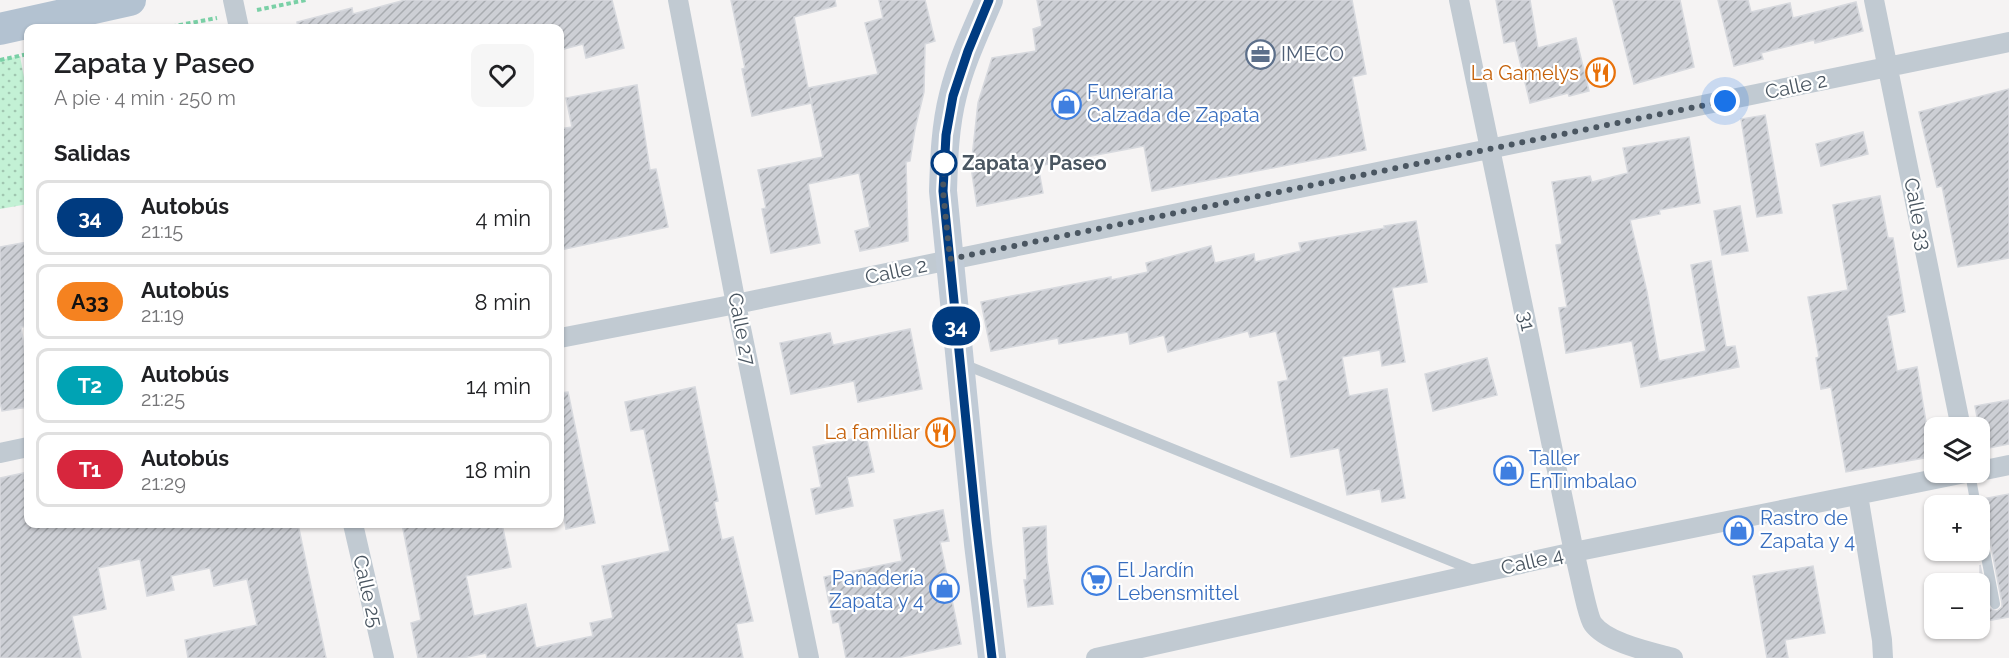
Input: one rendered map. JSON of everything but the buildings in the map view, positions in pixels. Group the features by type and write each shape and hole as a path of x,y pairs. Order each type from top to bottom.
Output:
{"main road":[{"path":"0,29 130,0"},
{"path":"989,0 959,74 949,117 943,191 992,658"}],"street":[{"path":"233,0 238,24"},
{"name":"Calle 27","path":"678,0 736,304 809,658"},
{"name":"31","path":"1459,0 1574,552 1592,623 1607,636 1673,658"},
{"name":"Calle 33","path":"1874,0 1958,417"},
{"name":"Calle 2","path":"564,337 736,304 2009,42"},
{"path":"0,453 24,448"},
{"path":"1990,469 2009,465"},
{"name":"Calle 4","path":"1096,658 1574,552 1924,482"},
{"path":"1858,495 1883,658"},
{"name":"Calle 25","path":"354,528 384,658"}],"lane":[{"path":"960,363 1480,573"},
{"path":"1987,561 1995,604"}],"path":[{"path":"0,60 24,55"}],"green space":[{"path":"20,56 24,78 24,205 0,209 0,60"}],"bus line":[{"name":"34","path":"989,0 959,74 953,96 946,135 943,191 992,658"}],"place":[{"name":"IMECO","path":"1260,54"},
{"name":"La Gamelys","path":"1600,73"},
{"name":"Funeraria Calzada de Zapata","path":"1066,104"},
{"name":"Zapata y Paseo","path":"944,163"},
{"name":"La familiar","path":"941,432"},
{"name":"Taller EnTimbalao","path":"1508,470"},
{"name":"Rastro de Zapata y 4","path":"1739,530"},
{"name":"El Jardín Lebensmittel","path":"1096,581"},
{"name":"Panadería Zapata y 4","path":"945,589"}],"route":[{"path":"944,163 943,191 950,259 1725,101"}]}
